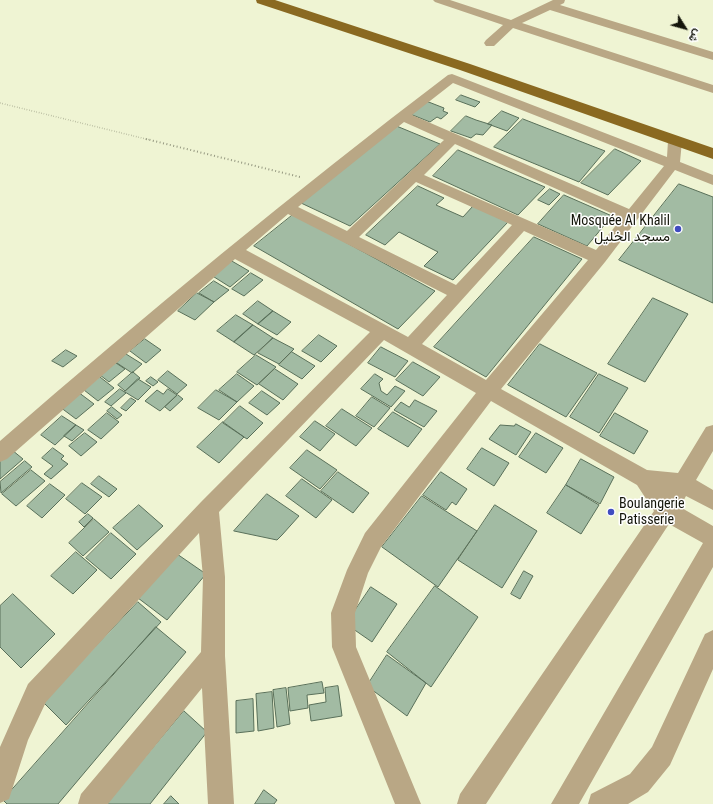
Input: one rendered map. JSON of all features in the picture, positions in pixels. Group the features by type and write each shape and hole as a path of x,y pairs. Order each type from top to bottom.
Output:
{"main road":[{"path":"262,0 465,67 713,154"}],"street":[{"path":"439,0 713,89"},
{"path":"490,42 511,24 562,0"},
{"path":"550,6 713,56"},
{"path":"0,453 234,251 465,67"},
{"path":"452,78 713,180"},
{"path":"402,116 632,216"},
{"path":"349,238 453,139"},
{"path":"408,804 344,647 343,613 358,570 373,540 489,390 600,258 673,164 675,141"},
{"path":"414,176 600,258"},
{"path":"288,208 457,293"},
{"path":"410,346 457,293 522,224"},
{"path":"234,251 410,346 644,479 683,483 713,501"},
{"path":"0,790 9,755 22,721 37,693 208,509 382,331"},
{"path":"470,804 666,510 713,434"},
{"path":"644,479 666,510 713,537"},
{"path":"208,509 214,577 213,656 221,804"},
{"path":"564,804 713,546"},
{"path":"601,804 639,783 662,756 713,642"},
{"path":"91,804 213,656"}],"path":[{"path":"0,103 320,182"}],"building":[{"path":"461,95 480,102 475,107 456,100"},
{"path":"426,101 444,108 443,111 448,113 441,119 437,117 430,122 410,114"},
{"path":"502,111 519,118 507,131 488,124"},
{"path":"466,116 492,125 483,135 476,134 471,138 451,131"},
{"path":"523,119 605,151 579,182 494,147"},
{"path":"394,125 440,144 350,226 301,203"},
{"path":"615,149 641,161 608,195 581,183"},
{"path":"458,150 545,187 518,215 433,176"},
{"name":"Mosquée Al Khalil مسجد الخليل","path":"679,184 713,197 713,303 619,260"},
{"path":"418,186 444,198 436,205 463,217 473,206 508,222 453,280 424,266 438,252 399,232 385,245 366,235"},
{"path":"550,189 560,194 549,205 538,200"},
{"path":"564,195 612,216 587,246 538,224"},
{"path":"294,214 435,291 398,329 254,246"},
{"path":"534,237 582,259 486,377 434,347"},
{"path":"230,260 249,271 230,287 211,275"},
{"path":"251,273 263,280 244,296 232,289"},
{"path":"214,281 229,290 214,302 199,293"},
{"path":"197,293 214,302 195,320 178,311"},
{"path":"653,298 688,314 645,382 608,364"},
{"path":"258,301 273,311 258,324 243,314"},
{"path":"273,311 291,322 277,335 258,324"},
{"path":"236,315 253,325 234,342 217,331"},
{"path":"253,325 273,338 254,355 234,342"},
{"path":"319,335 337,346 321,362 302,351"},
{"path":"273,338 294,349 279,364 258,353"},
{"path":"145,339 161,350 146,363 130,351"},
{"path":"540,344 597,373 566,417 508,385"},
{"path":"381,347 408,361 395,377 368,363"},
{"path":"66,350 77,356 63,367 52,361"},
{"path":"292,352 315,366 302,379 279,365"},
{"path":"126,354 142,364 132,373 117,363"},
{"path":"256,355 276,367 257,385 237,372"},
{"path":"413,362 440,377 423,396 396,380"},
{"path":"116,363 125,369 109,382 100,375"},
{"path":"275,369 298,384 283,400 259,384"},
{"path":"168,371 187,385 177,394 158,380"},
{"path":"133,372 140,378 125,391 118,385"},
{"path":"237,374 254,386 237,402 219,390"},
{"path":"375,374 383,379 379,383 381,391 387,395 395,386 405,391 391,407 361,389"},
{"path":"599,374 628,388 599,433 570,417"},
{"path":"100,377 114,388 98,401 84,390"},
{"path":"151,377 158,382 153,386 146,381"},
{"path":"138,379 151,387 138,400 125,392"},
{"path":"120,389 126,393 111,406 105,402"},
{"path":"168,389 177,395 160,411 145,401 157,390 163,394"},
{"path":"216,390 237,402 219,420 198,408"},
{"path":"262,391 280,403 267,415 249,403"},
{"path":"78,392 94,404 76,419 60,407"},
{"path":"178,395 183,399 170,411 165,407"},
{"path":"372,397 390,408 374,427 356,416"},
{"path":"131,398 136,401 126,411 121,408"},
{"path":"415,400 437,411 424,427 394,410 401,402 409,407"},
{"path":"240,406 263,423 247,439 223,423"},
{"path":"112,407 122,415 117,419 107,411"},
{"path":"342,409 372,428 356,446 326,426"},
{"path":"393,412 422,429 408,447 378,429"},
{"path":"107,413 119,422 101,439 88,430"},
{"path":"615,413 648,431 634,454 600,436"},
{"path":"62,416 76,425 55,445 41,435"},
{"path":"315,421 335,434 320,451 300,437"},
{"path":"223,422 244,437 219,463 197,447"},
{"path":"516,424 531,432 516,455 489,439 500,425 514,426"},
{"path":"76,425 84,430 72,441 64,436"},
{"path":"85,433 97,442 81,456 69,446"},
{"path":"536,433 563,448 546,473 519,457"},
{"path":"53,448 64,456 61,459 68,464 51,479 44,474 53,466 42,458"},
{"path":"482,448 509,463 494,486 467,469"},
{"path":"12,450 23,459 0,479 0,459"},
{"path":"307,450 337,470 320,489 290,468"},
{"path":"581,459 614,477 600,504 566,485"},
{"path":"25,461 32,467 1,493 0,482"},
{"path":"31,470 45,481 16,506 2,494"},
{"path":"338,472 369,493 353,513 321,491"},
{"path":"441,472 467,489 456,505 452,502 446,510 423,495"},
{"path":"99,476 117,489 109,497 91,484"},
{"path":"302,479 332,500 316,518 286,496"},
{"path":"82,483 102,497 85,514 66,499"},
{"path":"50,484 65,495 42,518 27,506"},
{"path":"566,485 599,505 581,534 547,513"},
{"path":"267,494 299,516 277,540 234,531"},
{"path":"422,496 477,531 438,587 382,547"},
{"path":"139,505 163,526 137,550 113,528"},
{"path":"495,505 537,531 502,588 458,560"},
{"path":"88,514 93,518 84,527 79,522"},
{"path":"94,519 109,532 83,556 69,543"},
{"path":"111,533 136,554 111,579 86,558"},
{"path":"76,552 97,570 73,594 51,576"},
{"path":"177,554 206,574 167,620 138,598"},
{"path":"524,571 533,576 520,599 511,594"},
{"path":"435,586 478,617 431,687 387,652"},
{"path":"371,587 397,604 372,642 346,624"},
{"path":"13,594 55,634 21,668 0,647 0,606"},
{"path":"138,602 161,622 66,725 43,702"},
{"path":"156,627 186,652 58,804 7,804 3,800"},
{"path":"387,655 426,683 407,716 367,686"},
{"path":"322,682 324,693 307,695 308,708 290,711 288,688"},
{"path":"338,686 342,716 311,721 309,705 326,702 325,688"},
{"path":"286,688 290,724 277,727 273,690"},
{"path":"272,692 274,728 258,731 256,694"},
{"path":"253,699 254,731 236,733 236,701"},
{"path":"184,711 207,732 150,804 106,804"},
{"path":"264,790 277,800 274,804 255,804"},
{"path":"171,796 179,804 164,804"}],"place":[{"name":"Mosquée Al Khalil مسجد الخليل","path":"678,229"},
{"name":"Boulangerie Patisserie","path":"611,512"}]}
